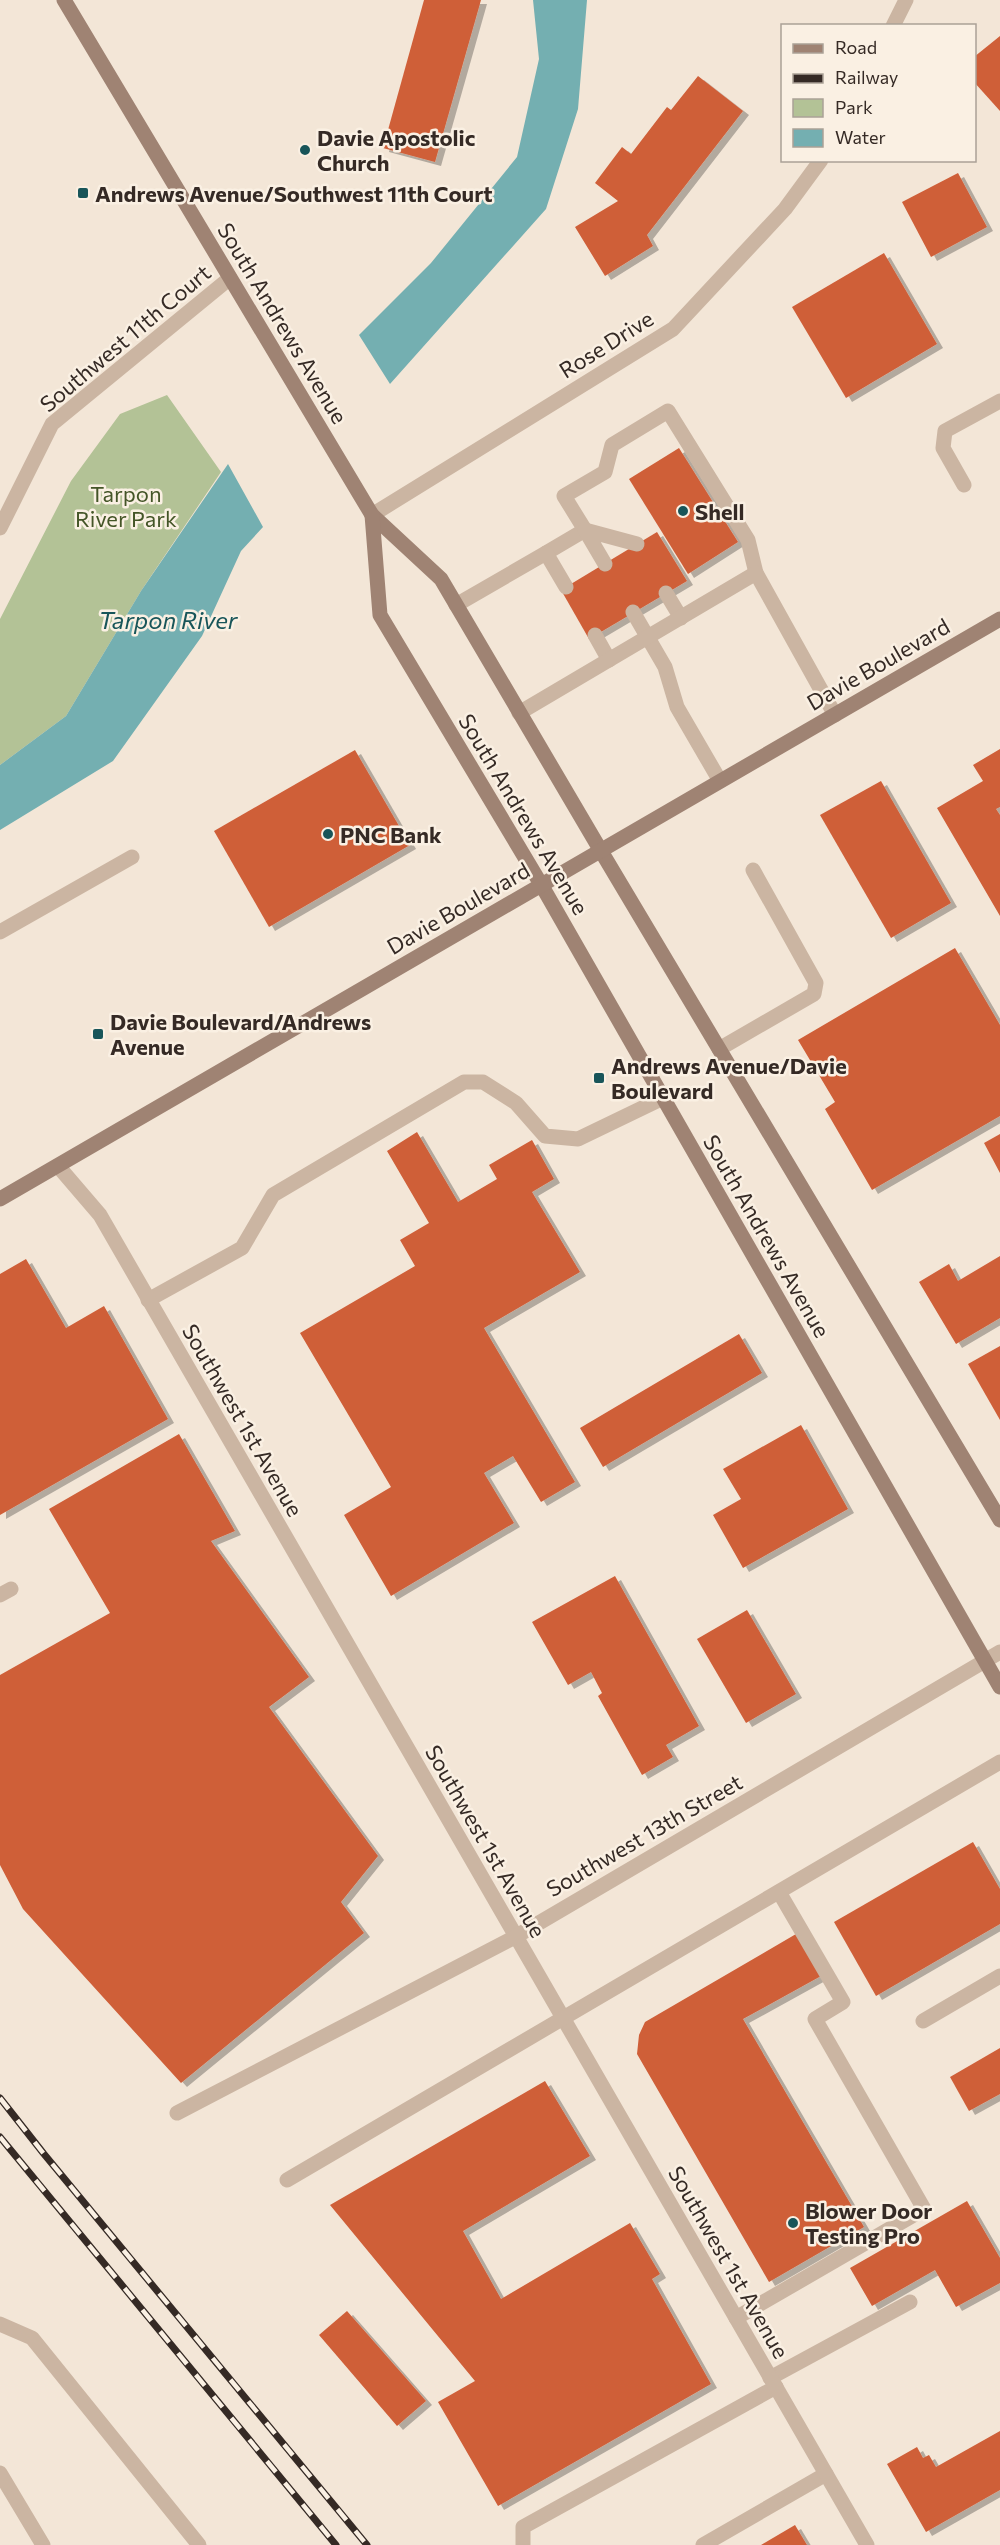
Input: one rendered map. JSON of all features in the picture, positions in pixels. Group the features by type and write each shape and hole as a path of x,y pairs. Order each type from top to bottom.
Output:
{"main road":[{"name":"South Andrews Avenue","path":"64,0 372,515 441,579 1000,1520"},
{"name":"South Andrews Avenue","path":"372,515 380,615 542,885 1000,1687"},
{"name":"Davie Boulevard","path":"0,1199 1000,619"}],"street":[{"path":"894,24 906,0"},
{"name":"Rose Drive","path":"372,515 673,329 784,209 819,162"},
{"name":"Southwest 11th Court","path":"0,528 52,424 230,278"},
{"path":"964,485 943,448 945,431 1000,401"},
{"path":"605,564 564,496 605,471 612,444 668,411 748,540 756,573 835,715"},
{"path":"456,605 585,530 637,544"},
{"path":"546,553 566,587"},
{"path":"519,713 756,573"},
{"path":"666,594 681,618"},
{"path":"633,612 664,667 677,707 720,781"},
{"path":"595,635 609,660"},
{"path":"0,932 132,857"},
{"path":"719,1048 814,994 816,983 753,870"},
{"path":"148,1300 242,1248 273,1195 464,1082 483,1082 516,1103 545,1136 578,1139 663,1098"},
{"name":"Southwest 1st Avenue","path":"58,1166 100,1215 867,2545"},
{"name":"Southwest 13th Street","path":"177,2113 515,1937 1000,1652"},
{"path":"287,2180 1000,1762"},
{"path":"736,2318 924,2209 815,2019 843,2002 779,1892"},
{"path":"923,2020 1000,1976"},
{"path":"523,2545 523,2527 910,2302"},
{"path":"0,2324 32,2338 199,2545"},
{"path":"0,2473 43,2545"},
{"path":"703,2545 826,2474"}],"green space":[{"name":"Tarpon River Park","path":"167,395 221,472 141,591 66,716 0,765 0,619 71,481 120,414"}],"water":[{"path":"533,0 587,0 578,109 546,209 390,384 359,335 431,263 517,157 539,59"},
{"name":"Tarpon River","path":"228,464 263,527 241,551 202,636 113,761 0,830 0,765 66,716 141,591"}],"building":[{"path":"424,0 481,0 435,162 383,148"},
{"path":"1000,36 1000,111 976,84 976,55"},
{"path":"698,76 743,111 647,235 653,246 605,276 575,227 618,201 595,183 622,147 631,154 667,107 671,110"},
{"path":"958,173 987,227 931,257 902,202"},
{"path":"884,253 937,344 846,398 792,307"},
{"name":"Shell","path":"679,448 738,542 688,574 629,479"},
{"path":"657,532 687,581 589,639 561,590"},
{"path":"1000,749 1000,807 996,809 1000,815 1000,916 937,808 983,781 973,765"},
{"path":"355,750 410,845 269,927 214,831"},
{"path":"881,781 951,903 891,938 820,815"},
{"path":"955,948 1000,1025 1000,1116 872,1190 825,1109 835,1102 798,1040"},
{"path":"417,1132 458,1202 497,1179 489,1165 532,1140 554,1179 532,1192 580,1272 484,1328 575,1482 541,1502 513,1456 484,1473 514,1523 391,1596 344,1515 391,1487 300,1333 415,1266 400,1240 429,1223 387,1151"},
{"path":"1000,1134 1000,1173 984,1143"},
{"path":"1000,1256 1000,1318 956,1344 919,1282 949,1264 958,1281"},
{"path":"26,1259 66,1328 104,1306 168,1419 0,1515 0,1274"},
{"path":"739,1334 762,1373 603,1467 580,1428"},
{"path":"1000,1346 1000,1420 968,1364"},
{"path":"801,1425 848,1509 743,1568 713,1515 741,1499 723,1469"},
{"path":"179,1434 235,1531 211,1541 309,1677 269,1707 378,1856 341,1902 364,1933 181,2083 23,1909 0,1865 0,1675 110,1613 49,1509"},
{"path":"615,1576 699,1726 666,1745 673,1757 642,1775 598,1696 602,1693 591,1672 568,1685 532,1622"},
{"path":"747,1610 796,1694 746,1723 697,1639"},
{"path":"973,1842 1000,1889 1000,1924 876,1996 834,1922"},
{"path":"796,1934 821,1976 743,2019 864,2227 769,2282 637,2054 639,2035 645,2022"},
{"path":"1000,2048 1000,2094 969,2111 950,2077"},
{"path":"545,2081 590,2156 463,2231 501,2299 630,2223 660,2274 652,2279 711,2384 498,2506 438,2402 475,2381 330,2205"},
{"path":"967,2201 1000,2258 1000,2283 956,2307 935,2270 872,2306 850,2268"},
{"path":"347,2311 426,2401 397,2426 319,2335"},
{"path":"1000,2431 1000,2490 926,2532 887,2464 917,2447 923,2458 929,2455 936,2467"},
{"path":"795,2525 807,2545 761,2545"}],"railway":[{"path":"0,2098 367,2545"},
{"path":"0,2137 336,2545"}],"place":[{"name":"Davie Apostolic Church","path":"305,150"},
{"name":"Andrews Avenue/Southwest 11th Court","path":"83,193"},
{"name":"Shell","path":"683,511"},
{"name":"PNC Bank","path":"328,834"},
{"name":"Davie Boulevard/Andrews Avenue","path":"98,1034"},
{"name":"Andrews Avenue/Davie Boulevard","path":"599,1078"},
{"name":"Blower Door Testing Pro","path":"793,2223"}]}
